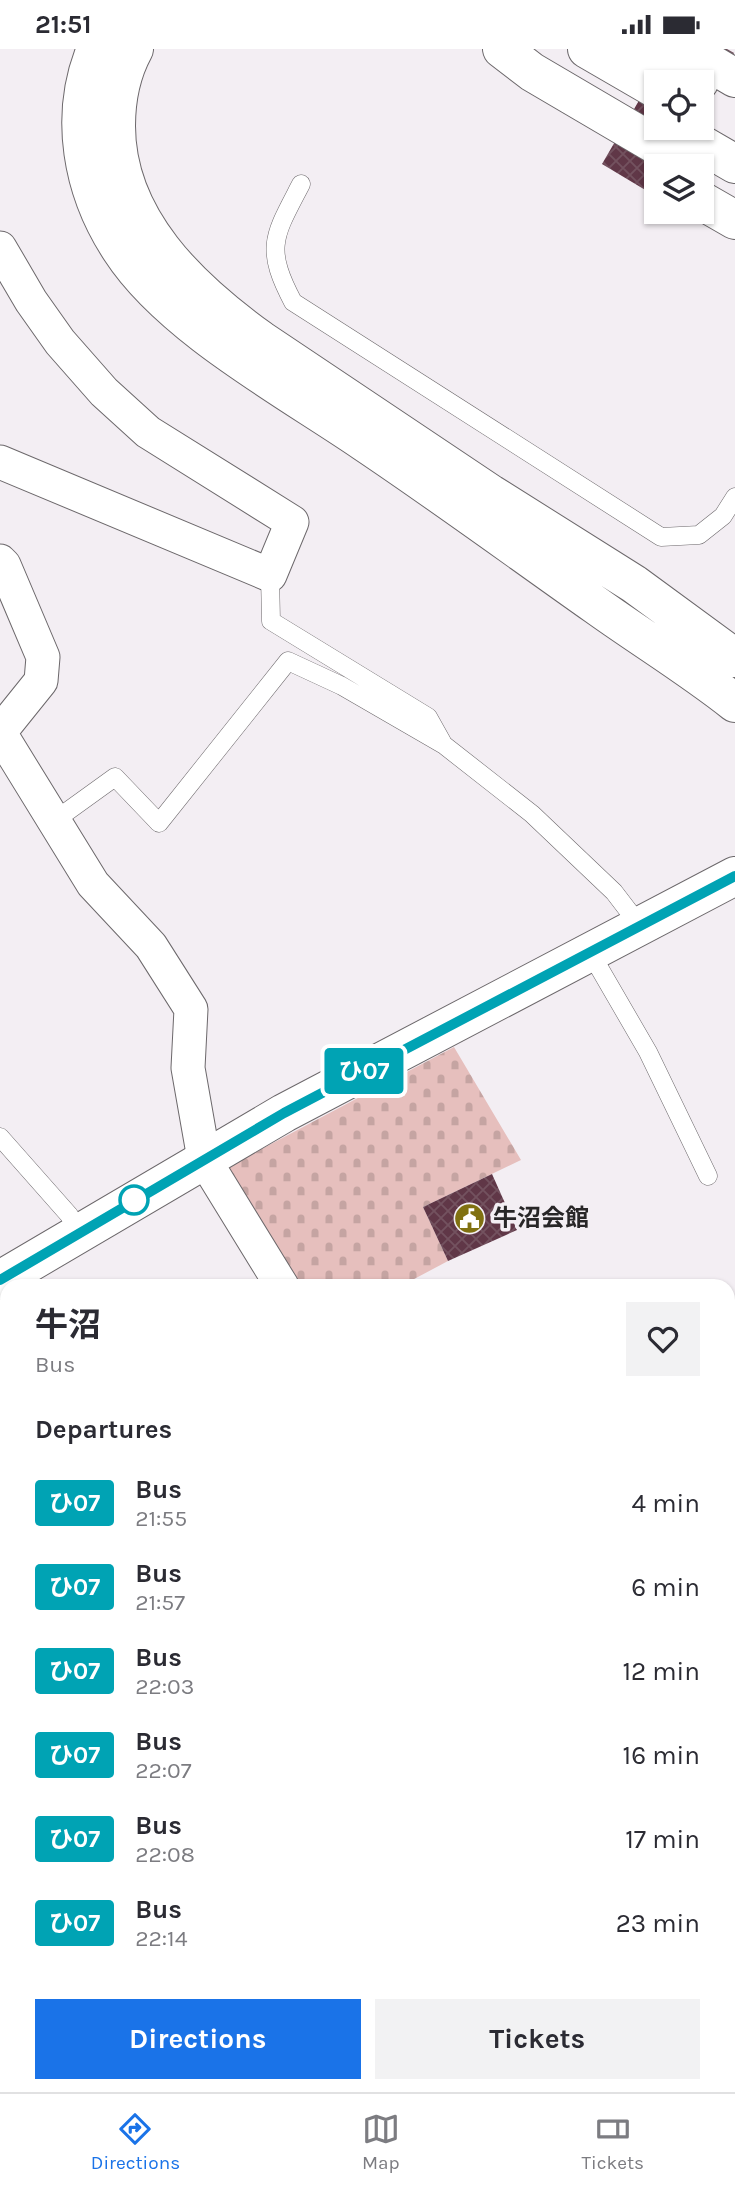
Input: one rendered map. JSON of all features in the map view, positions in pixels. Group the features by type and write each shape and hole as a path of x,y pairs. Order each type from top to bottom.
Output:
{"highway":[{"path":"96,49 86,78 82,108 85,166 92,194 105,222 121,251 150,286 188,321 239,359 484,524 597,607 705,679 735,703"},
{"path":"134,49 117,95 116,146 121,174 146,228 188,279 233,320 491,494 634,584 735,658"},
{"path":"476,49 497,79 644,167"},
{"path":"502,49 532,72 672,154"},
{"path":"540,49 644,111"},
{"path":"587,49 644,82"},
{"path":"642,49 678,70"},
{"path":"686,49 735,78"},
{"path":"714,91 735,103"},
{"path":"714,123 735,135"},
{"path":"694,140 735,164"},
{"path":"714,179 735,191"},
{"path":"714,208 735,220"},
{"path":"2,1279 284,1113 640,926 732,885"}],"street":[{"path":"0,248 52,332 104,392 148,432 292,522 270,575 0,462"},
{"path":"0,561 43,657 41,681 0,733 93,884 150,946 191,1009 188,1068 204,1159 278,1279"}],"lane":[{"path":"301,184 279,226 274,250 279,275 293,302 661,537 699,534 723,516 735,497"},
{"path":"270,575 271,621 428,717 444,745"},
{"path":"54,821 115,777 159,823 288,661 342,686 444,745 532,814 614,893 640,926"},
{"path":"590,952 648,1052 708,1176"},
{"path":"0,1137 69,1215 80,1233"}],"green space":[{"path":"454,1047 521,1160 423,1207 448,1261 414,1279 291,1279 224,1169"}],"building":[{"path":"669,49 727,49 734,53 714,88 714,70 657,70"},
{"path":"644,92 644,140 656,140 656,154 644,154 644,189 602,164"},
{"name":"牛沼会館","path":"492,1174 517,1230 448,1261 423,1207"}],"bus line":[{"name":"ひ07","path":"2,1279 284,1113 735,876"}],"place":[{"name":"牛沼会館","path":"470,1218"}]}
